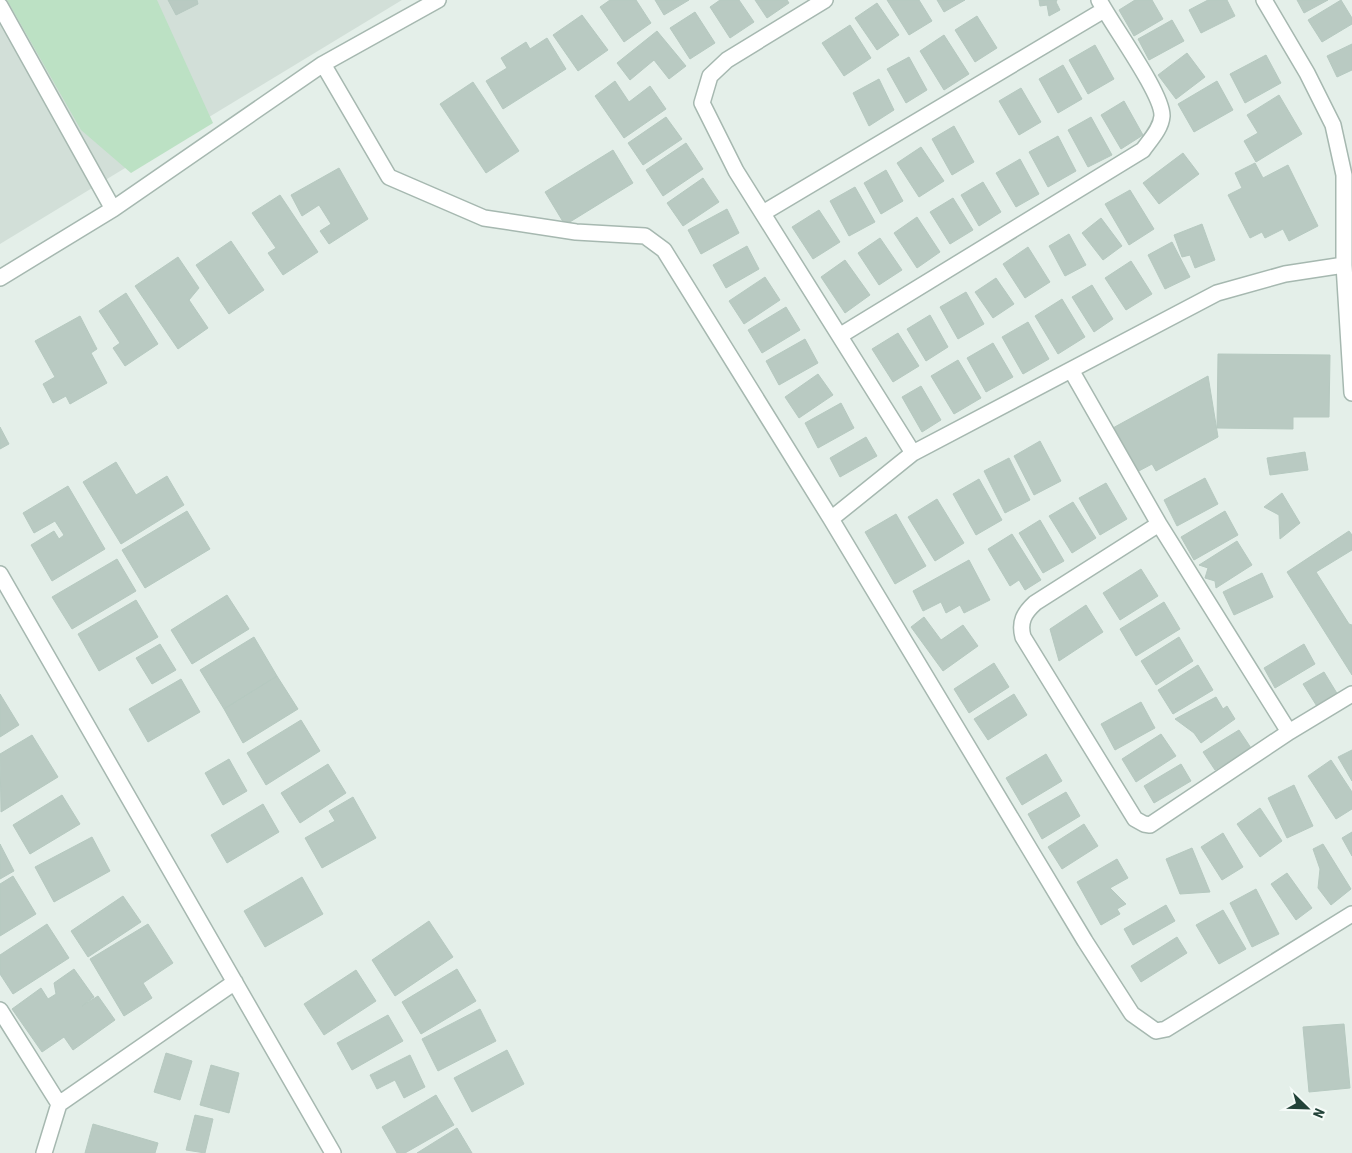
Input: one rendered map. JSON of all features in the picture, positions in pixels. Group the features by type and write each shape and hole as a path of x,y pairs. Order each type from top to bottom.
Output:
{"street":[{"path":"0,278 113,209 323,64 438,0"},
{"path":"825,0 727,60 710,76 702,103 736,171 841,335 913,453"},
{"path":"1264,0 1307,73 1332,125 1344,175 1344,265 1352,393"},
{"path":"763,213 1102,5 1157,96 1162,116 1156,134 1143,150 841,335"},
{"path":"0,6 113,209"},
{"path":"323,64 389,177 484,218 576,232 645,236 664,250 831,519 1085,941 1132,1014 1138,1019 1156,1031 1166,1029 1352,914"},
{"path":"831,519 913,453 1217,293 1285,274 1344,265"},
{"path":"1071,370 1159,524 1288,732"},
{"path":"1159,524 1035,603 1025,611 1020,627 1023,637 1134,819 1150,825 1288,732 1352,694"},
{"path":"0,574 333,1153"},
{"path":"44,1153 59,1104 235,982"},
{"path":"0,1010 59,1104"}],"shaded area":[{"path":"0,0 402,0 0,244"}],"green space":[{"path":"7,0 157,0 213,123 131,173 81,130"}],"building":[{"path":"168,0 197,0 198,4 176,15"},
{"path":"610,0 636,0 651,23 624,42 600,7"},
{"path":"655,0 689,0 664,15"},
{"path":"720,0 739,0 754,22 730,38 710,7"},
{"path":"755,0 787,0 789,3 767,18"},
{"path":"887,0 919,0 932,21 909,35"},
{"path":"937,0 965,0 944,12"},
{"path":"1039,0 1057,0 1056,2 1060,10 1049,16 1047,5 1040,6"},
{"path":"1135,0 1152,0 1163,19 1134,36 1119,10"},
{"path":"1208,0 1227,0 1235,16 1201,33 1189,10"},
{"path":"1297,0 1328,0 1304,13"},
{"path":"1341,0 1352,18 1352,24 1322,42 1308,20"},
{"path":"877,3 899,35 877,50 855,18"},
{"path":"695,12 715,43 690,59 670,28"},
{"path":"582,15 608,50 578,71 553,35"},
{"path":"977,16 997,48 975,62 955,30"},
{"path":"1172,20 1184,41 1149,60 1138,39"},
{"path":"850,25 871,58 844,76 822,43"},
{"path":"657,31 686,66 669,79 654,60 630,80 617,63"},
{"path":"944,35 969,74 944,90 920,51"},
{"path":"547,38 566,69 503,109 486,81 507,68 501,58 526,42 530,49"},
{"path":"1352,44 1352,70 1337,77 1327,56"},
{"path":"1095,45 1114,79 1088,94 1069,60"},
{"path":"1187,53 1205,77 1176,99 1158,75"},
{"path":"1266,55 1281,83 1245,103 1230,74"},
{"path":"909,57 927,90 906,103 887,69"},
{"path":"1063,65 1082,99 1058,113 1039,79"},
{"path":"879,79 894,110 869,126 853,93"},
{"path":"615,81 629,102 650,86 666,109 624,138 595,96"},
{"path":"1217,81 1233,110 1194,132 1178,104"},
{"path":"473,82 519,151 486,173 440,104"},
{"path":"1021,88 1041,122 1019,135 999,101"},
{"path":"1279,95 1302,134 1256,162 1244,141 1258,133 1247,115"},
{"path":"1124,101 1143,135 1121,149 1101,115"},
{"path":"666,117 682,139 643,165 628,143"},
{"path":"1091,117 1112,155 1088,167 1068,130"},
{"path":"954,126 974,162 952,175 932,139"},
{"path":"1058,136 1076,171 1048,187 1029,152"},
{"path":"686,143 703,169 663,196 646,170"},
{"path":"921,147 944,181 919,197 897,163"},
{"path":"613,150 633,183 565,225 545,192"},
{"path":"1183,153 1199,174 1159,204 1143,183"},
{"path":"1020,159 1039,194 1016,207 996,173"},
{"path":"1255,163 1263,178 1288,165 1318,226 1289,241 1283,229 1265,238 1262,232 1250,238 1228,195 1242,188 1235,173"},
{"path":"339,168 368,219 329,244 320,231 331,224 319,205 302,216 291,195"},
{"path":"886,170 903,201 881,214 864,183"},
{"path":"703,178 719,202 683,226 667,203"},
{"path":"983,182 1001,212 979,226 961,195"},
{"path":"855,187 875,222 849,236 830,201"},
{"path":"1130,190 1154,229 1129,245 1105,204"},
{"path":"280,195 318,252 283,275 268,253 276,248 252,213"},
{"path":"953,198 973,230 950,244 930,212"},
{"path":"727,209 739,233 701,254 688,230"},
{"path":"819,210 840,242 813,259 792,227"},
{"path":"917,217 940,252 917,268 894,233"},
{"path":"1101,218 1122,246 1103,260 1082,233"},
{"path":"1202,224 1215,260 1195,268 1190,255 1182,257 1174,235"},
{"path":"1069,234 1086,265 1065,276 1049,246"},
{"path":"880,238 902,270 879,285 858,253"},
{"path":"231,241 264,290 229,314 196,265"},
{"path":"1172,242 1190,277 1165,289 1148,255"},
{"path":"747,246 759,269 726,288 713,265"},
{"path":"1028,247 1050,282 1025,298 1003,264"},
{"path":"178,257 199,288 189,300 208,328 178,349 135,286"},
{"path":"845,260 870,295 845,313 821,277"},
{"path":"1131,261 1152,294 1126,310 1105,278"},
{"path":"765,277 780,300 744,324 729,301"},
{"path":"996,278 1014,304 993,318 975,292"},
{"path":"1092,285 1113,319 1094,332 1072,297"},
{"path":"966,292 984,324 958,339 940,307"},
{"path":"126,293 158,344 125,366 113,348 120,343 99,311"},
{"path":"1062,299 1085,337 1058,354 1035,316"},
{"path":"786,307 800,330 762,353 748,330"},
{"path":"930,315 948,347 926,361 907,329"},
{"path":"80,316 97,349 91,353 107,383 70,404 66,396 53,403 43,384 55,377 35,341"},
{"path":"1028,322 1049,359 1023,374 1002,337"},
{"path":"898,333 919,366 893,382 872,349"},
{"path":"805,339 818,363 779,385 766,361"},
{"path":"993,343 1013,377 986,392 967,358"},
{"path":"1218,354 1330,355 1329,417 1293,417 1293,429 1217,428"},
{"path":"958,360 981,398 954,414 931,376"},
{"path":"818,374 833,395 799,418 785,397"},
{"path":"1208,376 1218,437 1156,471 1152,464 1135,473 1111,429"},
{"path":"921,386 941,420 922,432 902,397"},
{"path":"841,403 854,428 818,448 805,423"},
{"path":"0,427 9,444 0,449"},
{"path":"866,437 877,456 840,477 830,458"},
{"path":"1040,441 1061,481 1034,495 1014,456"},
{"path":"1305,452 1308,470 1270,475 1267,458"},
{"path":"1009,458 1030,500 1005,513 984,471"},
{"path":"116,462 136,495 167,476 184,505 121,544 83,482"},
{"path":"1205,478 1218,504 1177,526 1164,500"},
{"path":"979,479 1002,520 976,535 953,494"},
{"path":"1106,483 1127,519 1100,535 1079,498"},
{"path":"68,486 105,549 52,581 31,545 54,531 59,539 64,535 55,521 34,533 23,513"},
{"path":"1282,493 1300,523 1280,539 1279,515 1264,507"},
{"path":"937,499 964,543 935,561 908,517"},
{"path":"1073,502 1096,538 1072,553 1049,516"},
{"path":"187,511 210,549 145,588 122,550"},
{"path":"1225,511 1238,535 1194,560 1181,537"},
{"path":"896,514 926,566 895,584 865,532"},
{"path":"1040,520 1064,561 1043,573 1019,533"},
{"path":"1349,531 1352,535 1352,550 1316,572 1349,624 1352,625 1352,675 1287,572"},
{"path":"1012,534 1041,580 1025,590 1019,580 1010,586 988,549"},
{"path":"1237,541 1252,565 1216,588 1215,581 1205,578 1208,568 1199,565"},
{"path":"117,559 136,591 72,629 52,597"},
{"path":"969,560 990,600 964,613 960,605 946,613 941,602 923,611 913,591"},
{"path":"1141,569 1158,596 1120,620 1103,593"},
{"path":"1262,573 1273,597 1234,615 1223,592"},
{"path":"227,595 249,629 192,664 171,630"},
{"path":"136,600 158,637 99,671 78,634"},
{"path":"1164,602 1180,629 1136,656 1120,629"},
{"path":"1086,605 1103,632 1059,661 1050,629"},
{"path":"924,617 941,640 963,625 978,646 943,671 911,627"},
{"path":"254,637 277,676 224,709 200,670"},
{"path":"1179,637 1193,661 1156,685 1141,661"},
{"path":"160,644 176,670 152,684 136,658"},
{"path":"1304,644 1315,664 1275,688 1264,668"},
{"path":"994,663 1009,687 969,713 954,689"},
{"path":"1198,665 1213,690 1173,714 1158,690"},
{"path":"1324,672 1338,695 1318,708 1303,684"},
{"path":"277,676 298,709 243,743 224,709"},
{"path":"181,679 200,712 148,742 129,709"},
{"path":"0,694 19,725 0,737"},
{"path":"1014,694 1027,715 988,740 974,719"},
{"path":"1216,697 1223,709 1227,706 1235,719 1201,743 1194,733 1175,719"},
{"path":"1141,702 1155,728 1115,750 1101,724"},
{"path":"301,720 320,751 266,785 247,753"},
{"path":"1239,730 1251,748 1215,770 1203,752"},
{"path":"1161,734 1176,756 1136,782 1122,759"},
{"path":"32,735 58,777 1,812 0,754"},
{"path":"1352,750 1352,781 1338,757"},
{"path":"1046,754 1062,781 1022,805 1006,778"},
{"path":"229,759 247,791 223,805 205,773"},
{"path":"1331,760 1352,792 1352,809 1336,819 1308,776"},
{"path":"328,764 346,793 300,823 281,793"},
{"path":"1181,764 1191,781 1154,803 1144,786"},
{"path":"1294,785 1313,826 1287,838 1268,798"},
{"path":"1066,792 1080,816 1042,839 1028,814"},
{"path":"62,795 80,824 30,854 13,825"},
{"path":"353,797 376,838 322,868 305,838 335,821 329,811"},
{"path":"263,804 279,832 227,863 211,835"},
{"path":"1260,808 1282,841 1260,857 1237,824"},
{"path":"1084,824 1098,846 1062,869 1048,847"},
{"path":"1352,832 1352,856 1342,838"},
{"path":"1223,833 1243,867 1222,880 1201,847"},
{"path":"92,837 110,871 54,902 35,867"},
{"path":"0,844 14,871 0,879"},
{"path":"1323,844 1351,889 1331,905 1318,888 1320,869 1313,849"},
{"path":"1192,848 1210,892 1180,894 1166,859"},
{"path":"1117,859 1128,878 1110,888 1126,904 1117,909 1120,914 1101,925 1077,882"},
{"path":"1287,873 1312,908 1296,920 1271,884"},
{"path":"13,876 36,914 0,936 0,884"},
{"path":"302,877 323,914 265,947 244,911"},
{"path":"1256,889 1279,934 1252,947 1230,903"},
{"path":"123,896 141,922 88,957 71,931"},
{"path":"1166,905 1175,921 1133,945 1124,929"},
{"path":"1223,910 1246,949 1219,964 1196,925"},
{"path":"429,921 453,957 395,996 372,960"},
{"path":"47,924 69,958 13,994 0,974 0,955"},
{"path":"148,924 173,963 143,983 152,998 124,1016 90,959"},
{"path":"1177,937 1187,953 1141,982 1131,966"},
{"path":"74,969 94,997 82,1006 98,996 115,1020 73,1050 64,1037 42,1052 12,1009 41,988 48,999 56,994 54,983"},
{"path":"457,969 476,1001 421,1034 402,1002"},
{"path":"356,970 376,1001 324,1035 304,1004"},
{"path":"480,1009 496,1041 438,1071 422,1039"},
{"path":"388,1015 403,1041 352,1070 337,1043"},
{"path":"1344,1024 1350,1088 1309,1092 1303,1027"},
{"path":"507,1050 524,1084 472,1112 454,1078"},
{"path":"166,1053 192,1061 180,1100 154,1092"},
{"path":"410,1055 425,1087 404,1098 395,1080 377,1089 370,1075"},
{"path":"211,1065 239,1073 229,1113 200,1105"},
{"path":"436,1095 454,1125 405,1153 397,1153 382,1127"},
{"path":"195,1115 213,1119 205,1153 186,1150"},
{"path":"93,1124 158,1143 155,1153 85,1153"},
{"path":"457,1128 472,1153 417,1153"}]}
